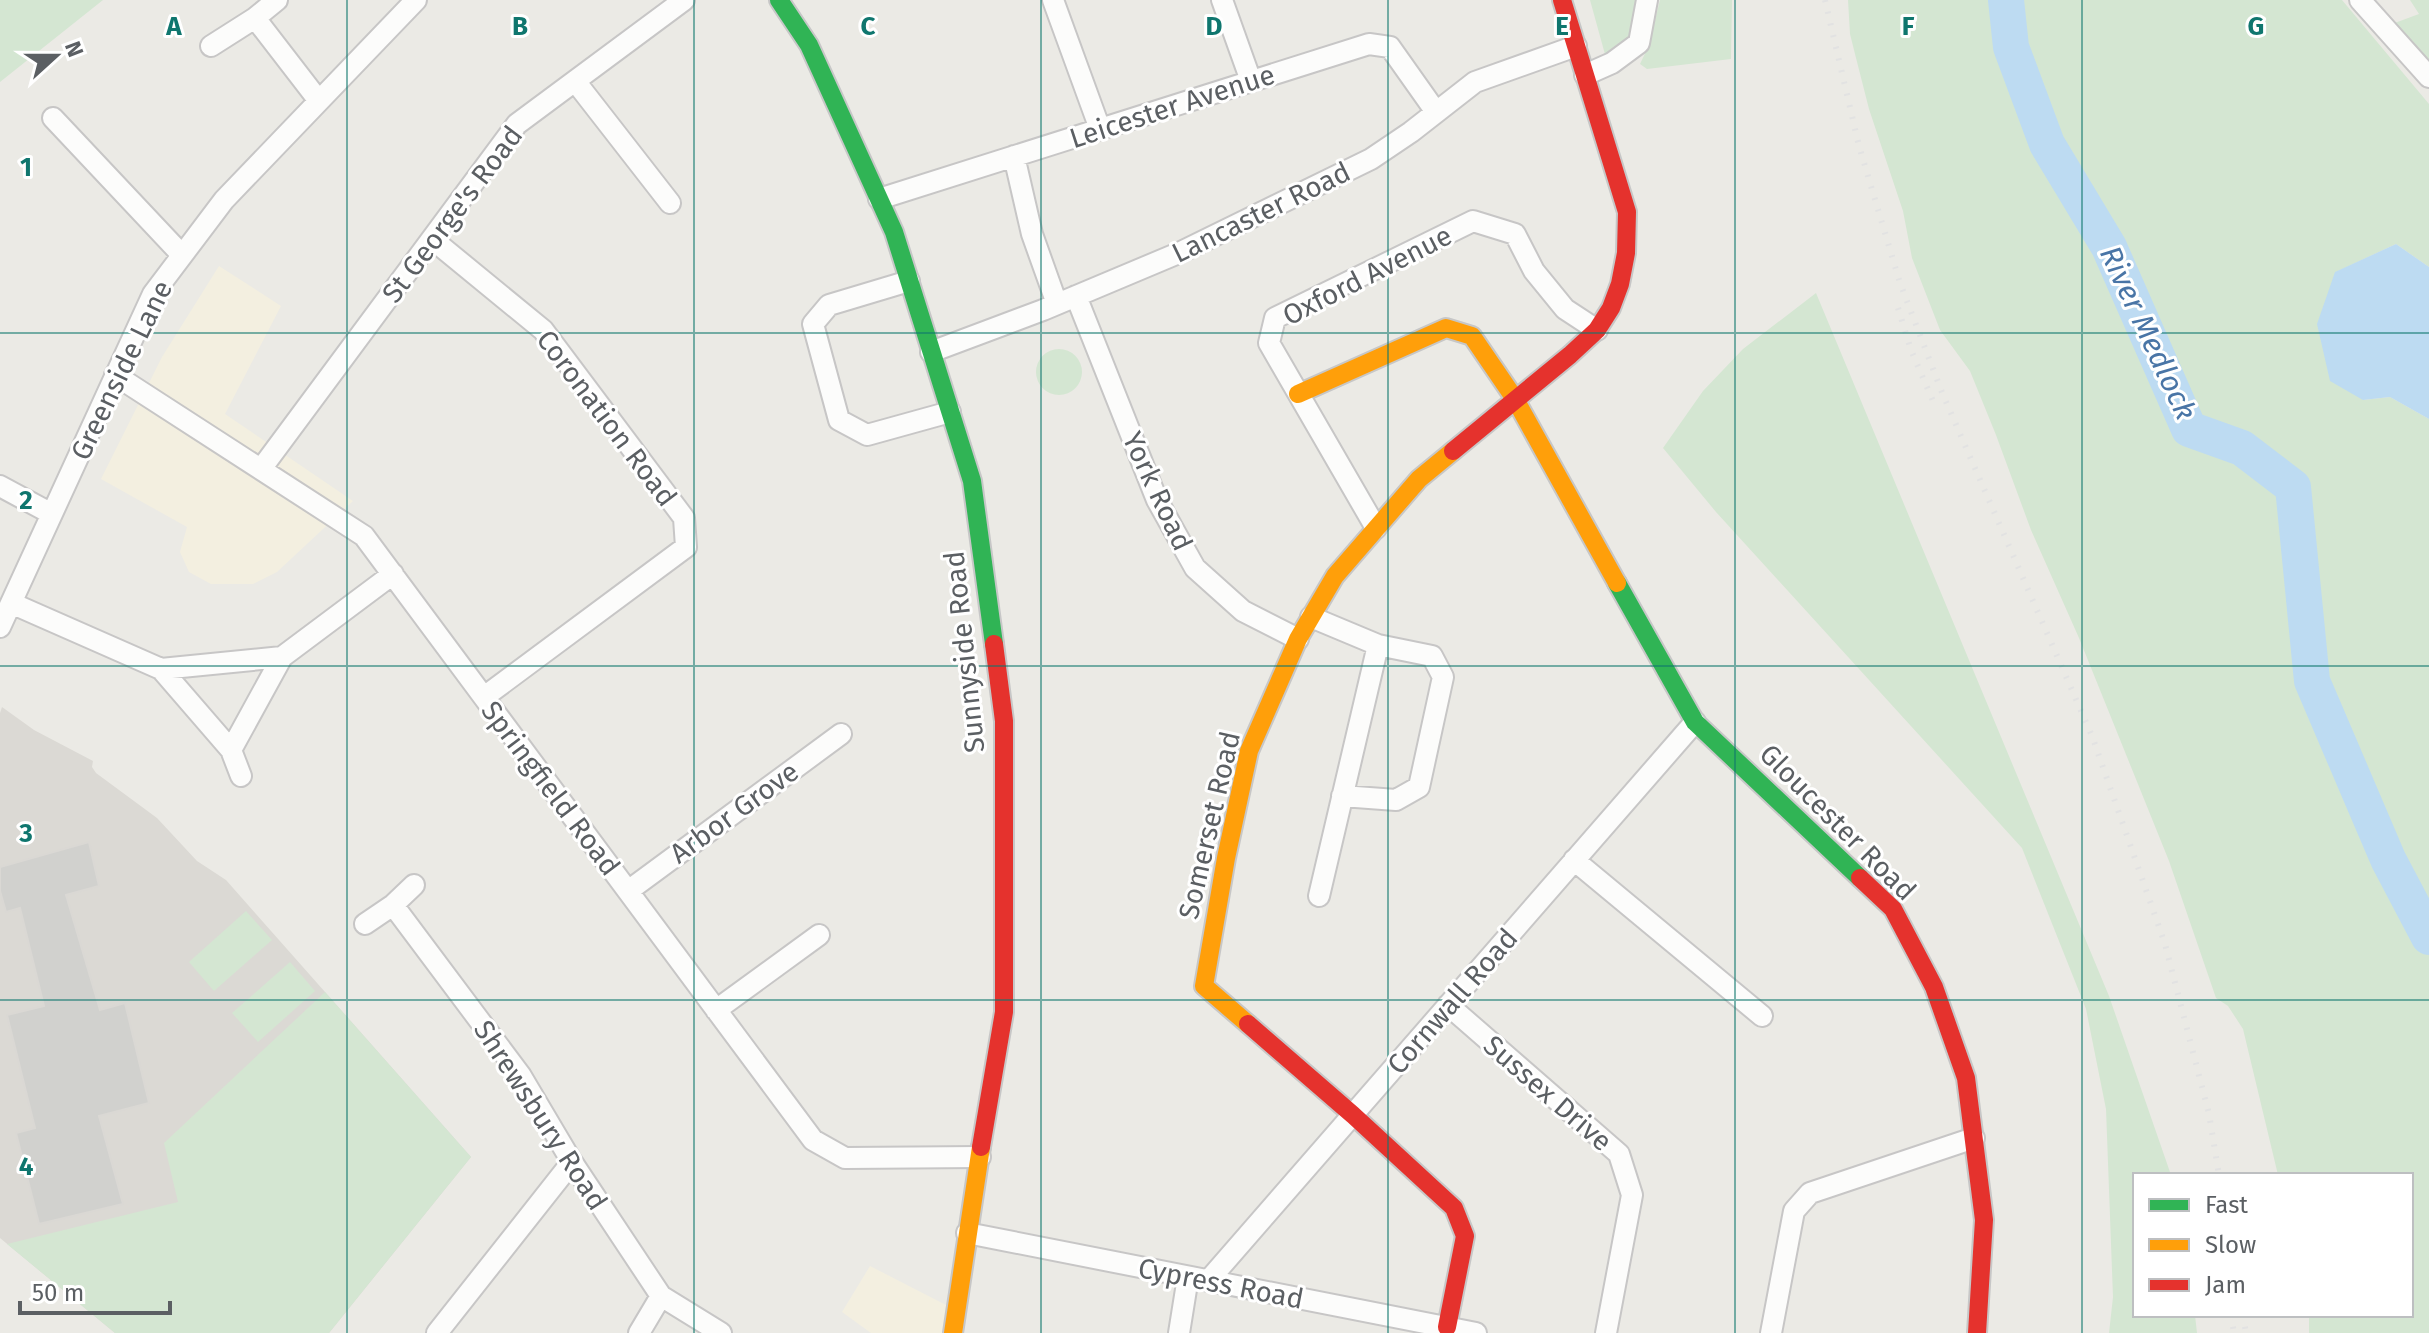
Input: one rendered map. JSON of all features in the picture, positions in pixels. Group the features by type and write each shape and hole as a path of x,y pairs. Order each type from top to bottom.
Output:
{"street":[{"path":"211,46 277,0"},
{"name":"Greenside Lane","path":"0,627 153,294 224,200 416,0"},
{"name":"St George's Road","path":"261,469 517,124 684,0"},
{"name":"Sunnyside Road","path":"779,0 809,45 894,232 972,481 1004,721 1004,1012 953,1333"},
{"path":"1053,0 1100,129"},
{"path":"1222,0 1251,81"},
{"name":"Somerset Road","path":"1447,1327 1465,1236 1454,1208 1353,1115 1204,986 1226,858 1249,751 1298,639 1335,576 1419,479 1597,330 1611,308 1620,284 1626,253 1627,212 1562,0"},
{"path":"1585,75 1612,63 1639,43 1647,0"},
{"path":"2360,0 2429,77"},
{"path":"255,18 319,101"},
{"name":"Leicester Avenue","path":"879,199 1369,44 1390,47 1436,112"},
{"name":"Lancaster Road","path":"931,352 1181,252 1371,159 1475,82 1576,46"},
{"path":"575,81 670,203"},
{"path":"53,118 182,255"},
{"path":"1014,156 1032,234 1057,304"},
{"name":"Oxford Avenue","path":"1376,528 1269,343 1275,318 1473,221 1515,234 1534,271 1565,309 1597,330"},
{"name":"Coronation Road","path":"432,239 543,330 684,518 686,547 484,697"},
{"path":"909,281 829,305 813,324 839,420 867,435 950,412"},
{"name":"York Road","path":"1076,296 1157,500 1195,568 1243,611 1298,639"},
{"name":"Gloucester Road","path":"1298,394 1446,328 1472,336 1515,399 1695,722 1893,909 1934,987 1966,1078 1984,1220 1977,1333"},
{"name":"Springfield Road","path":"115,375 364,536 813,1140 845,1158 980,1157"},
{"path":"0,486 52,514"},
{"path":"231,750 282,657 393,574"},
{"path":"11,603 161,669 231,750 241,776"},
{"path":"1311,617 1378,645 1432,656 1443,677 1419,787 1396,800 1342,796"},
{"path":"1319,896 1378,645"},
{"path":"161,669 282,657"},
{"name":"Cornwall Road","path":"1198,1279 1353,1115 1695,722"},
{"name":"Arbor Grove","path":"628,891 841,734"},
{"path":"1574,860 1762,1016"},
{"path":"365,924 393,905 414,885"},
{"name":"Shrewsbury Road","path":"393,905 521,1076 572,1162 661,1296 721,1333"},
{"path":"716,1010 819,935"},
{"name":"Sussex Drive","path":"1448,1005 1619,1154 1632,1195 1606,1333"},
{"path":"1771,1333 1794,1211 1810,1193 1974,1138"},
{"path":"437,1333 572,1162"},
{"name":"Cypress Road","path":"967,1233 1476,1333"},
{"path":"1179,1333 1198,1279"},
{"path":"639,1333 661,1296"}],"shaded area":[{"path":"219,266 281,306 225,414 353,501 277,572 253,584 211,584 189,572 180,552 187,527 101,479 162,357"},
{"path":"2,707 34,730 93,761 92,767 96,773 157,818 197,861 226,880 471,1157 329,1333 115,1333 0,1238"},
{"path":"870,1266 946,1305 951,1333 871,1333 842,1312"}],"green space":[{"path":"0,0 103,0 0,82"},
{"path":"1590,0 1641,0 1633,36 1606,58"},
{"path":"1660,0 1732,0 1731,59 1647,69 1640,64 1649,45"},
{"path":"1848,0 2342,0 2429,104 2429,267 2396,244 2336,272 2318,324 2363,400 2390,397 2429,419 2429,1333 2309,1333 2309,1317 2413,1317 2413,1173 2278,1173 2243,1029 2228,1006 2216,998 2169,861 2079,638 2031,530 1970,371 1940,330 1912,258 1903,211 1869,109 1850,34"},
{"path":"2410,0 2429,0 2429,67 2392,24 2419,14"},
{"path":"1816,293 2109,996 2170,1173 2133,1173 2133,1317 2195,1317 2197,1333 2109,1333 2113,1297 2106,1109 2086,1009 2022,848 1716,512 1663,448 1703,391 1743,349"},
{"path":"1059,349 1075,356 1082,372 1075,388 1059,395 1043,388 1036,372 1043,356"},
{"path":"246,911 272,940 214,991 189,962"},
{"path":"290,962 315,991 258,1042 232,1013"},
{"path":"325,992 471,1157 329,1333 115,1333 7,1244 178,1202 164,1143"}],"water":[{"path":"2396,244 2429,267 2429,419 2390,397 2363,400 2330,381 2317,324 2335,272"}],"building":[{"path":"89,842 99,886 66,895 100,1010 125,1003 149,1103 99,1116 123,1204 39,1224 16,1133 35,1128 7,1015 44,1006 20,908 6,912 0,891 0,867"}],"waterway":[{"name":"River Medlock","path":"2006,0 2011,47 2047,144 2109,247 2189,429 2242,448 2293,487 2312,681 2388,859 2429,937"}],"railway":[{"path":"1825,0 1859,146 1900,283 1943,395 2092,736 2165,944 2209,1114 2219,1173"},
{"path":"1898,308 1911,350 1933,401"},
{"path":"2231,1317 2234,1333"},
{"path":"2243,1317 2246,1333"}],"traffic: fast":[{"path":"779,0 809,45 894,232 972,481 994,644"},
{"path":"1617,583 1695,722 1860,878"}],"traffic: slow":[{"path":"1298,394 1446,328 1472,336 1515,399 1617,583"},
{"path":"1248,1024 1204,986 1226,858 1249,751 1298,639 1335,576 1419,479 1453,451"},
{"path":"953,1333 981,1147"}],"traffic: jam":[{"path":"1453,451 1597,330 1611,308 1620,284 1626,253 1627,212 1562,0"},
{"path":"981,1147 1004,1012 1004,721 994,644"},
{"path":"1860,878 1893,909 1934,987 1966,1078 1984,1220 1977,1333"},
{"path":"1248,1024 1454,1208 1465,1236 1447,1327"}]}
